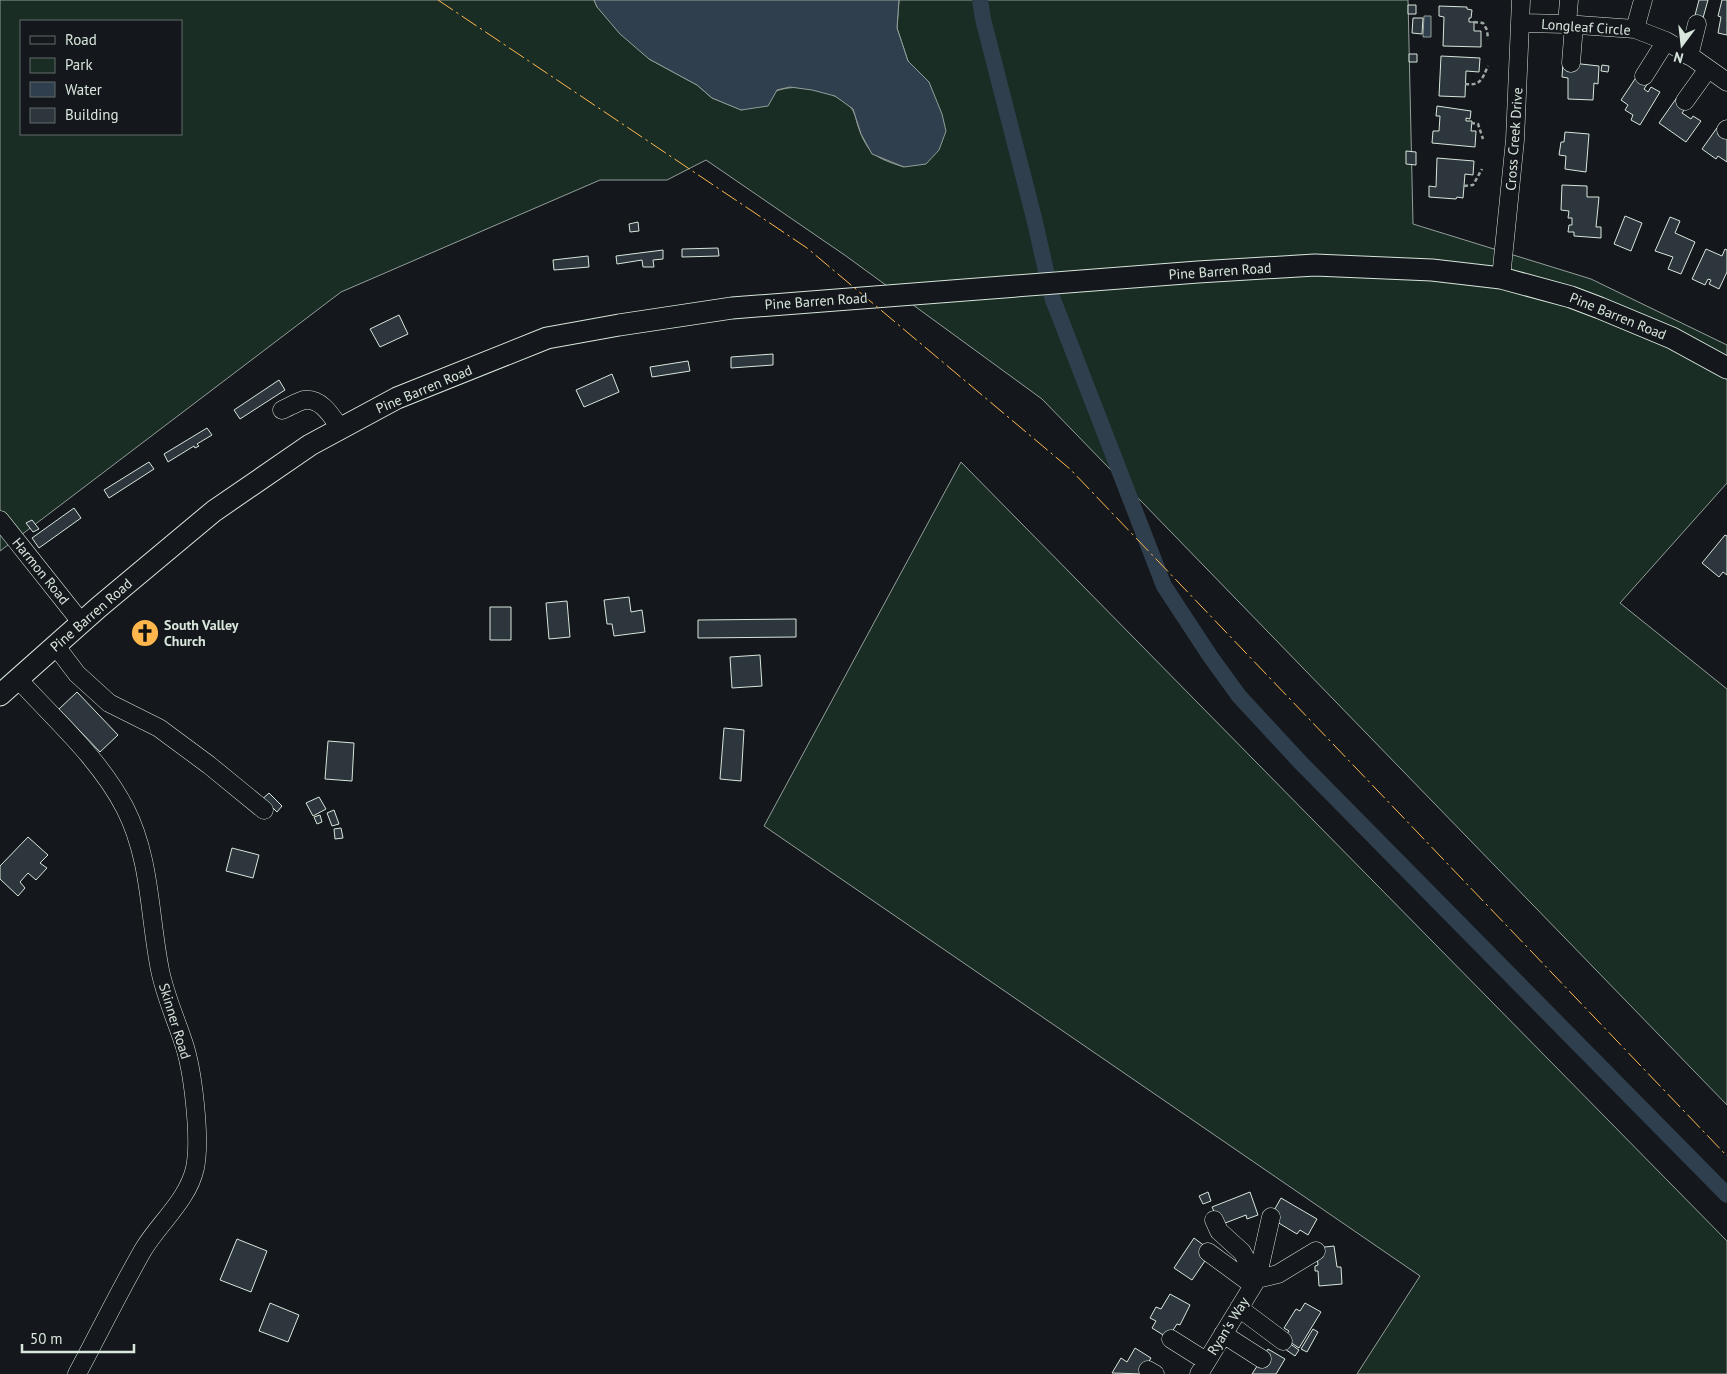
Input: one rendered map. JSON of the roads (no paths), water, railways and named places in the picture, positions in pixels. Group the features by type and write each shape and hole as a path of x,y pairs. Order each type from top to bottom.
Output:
{"main road":[{"name":"Pine Barren Road","path":"0,695 81,622 214,511 310,445 397,398 547,338 732,308 1198,272 1315,265 1432,270 1501,278 1571,297 1672,338 1727,368"}],"street":[{"name":"Cross Creek Drive","path":"1501,278 1516,140 1521,0"},
{"path":"1568,0 1571,24 1571,63"},
{"path":"1635,29 1643,0"},
{"name":"Longleaf Circle","path":"1521,23 1571,24 1635,29 1666,41 1727,82"},
{"path":"1689,56 1697,24"},
{"path":"1644,76 1666,41"},
{"path":"1685,101 1708,69"},
{"path":"282,410 305,400 314,402 324,407 340,428"},
{"name":"Harmon Road","path":"0,520 81,622"},
{"path":"55,645 77,674 109,703 159,728 209,765 264,810"},
{"name":"Skinner Road","path":"18,679 99,767 125,808 141,847 148,877 160,969 168,1001 184,1042 191,1075 197,1140 195,1168 188,1187 144,1248 77,1374"},
{"name":"Ryan's Way","path":"1202,1368 1255,1282 1271,1217"},
{"path":"1214,1220 1219,1231 1242,1252 1255,1282"},
{"path":"1255,1282 1278,1274 1316,1251"},
{"path":"1208,1252 1255,1282"},
{"path":"1239,1308 1283,1341"},
{"path":"1223,1334 1262,1359"},
{"path":"1172,1339 1202,1368"}],"water":[{"path":"594,0 899,0 897,28 908,61 929,82 942,114 946,131 939,150 926,164 904,167 872,154 861,134 853,109 835,96 812,90 790,87 777,90 768,106 741,110 712,98 697,85 649,59 620,34 597,7"},
{"path":"1424,16 1431,16 1431,37 1423,37"}],"waterway":[{"path":"980,0 983,19 1046,271"},
{"path":"1052,297 1164,586 1239,696 1301,763 1727,1195"}],"place":[{"name":"South Valley Church","path":"145,633"}]}
